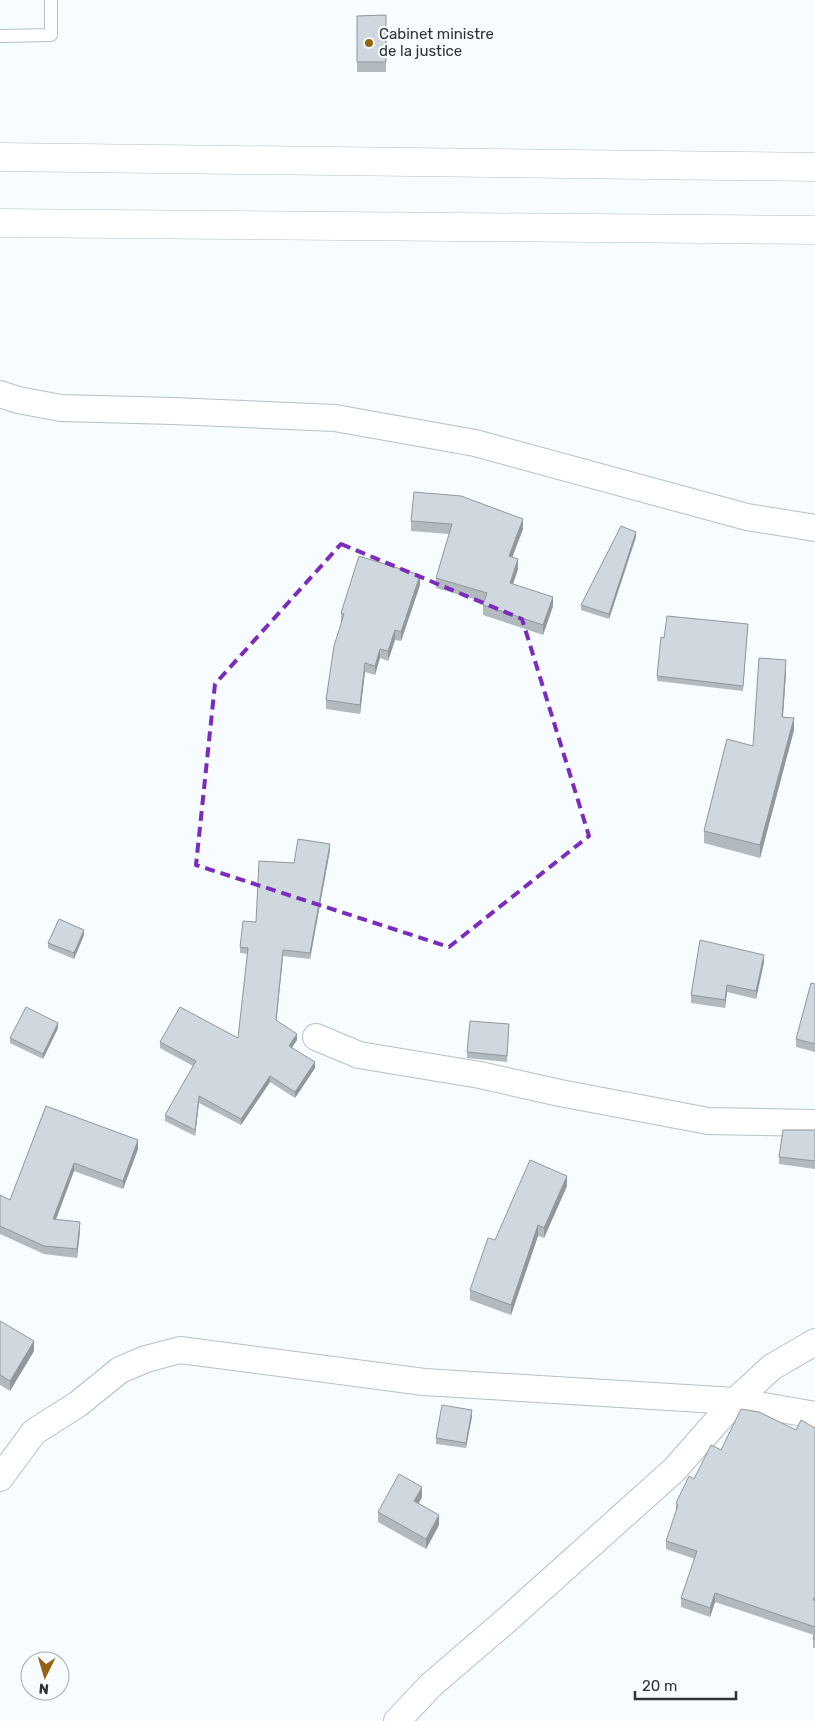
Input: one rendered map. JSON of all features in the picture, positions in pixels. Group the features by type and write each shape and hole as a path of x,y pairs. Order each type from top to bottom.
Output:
{"main road":[{"path":"0,157 815,167"},
{"path":"0,223 815,230"}],"street":[{"path":"0,394 18,400 61,408 173,411 344,420 475,442 747,517 815,528"},
{"path":"316,1038 359,1055 480,1075 560,1093 708,1121 815,1124"},
{"path":"398,1721 431,1685 509,1618 674,1470 735,1401 772,1367 815,1342"},
{"path":"0,1478 34,1432 78,1404 120,1370 180,1350 424,1382 735,1401 815,1415"}],"lane":[{"path":"0,36 51,35 51,0"}],"highlighted area":[{"path":"341,544 522,619 589,836 449,947 196,865 215,684"}],"building":[{"path":"386,15 386,62 357,62 357,16"},
{"path":"414,492 461,496 523,519 509,556 518,559 510,583 553,597 543,625 483,605 487,593 436,578 452,524 411,521"},
{"path":"621,526 636,532 609,614 581,605"},
{"path":"359,556 420,575 401,632 395,630 388,651 380,649 375,666 365,663 360,705 326,700 334,646 344,614 341,613"},
{"path":"667,616 748,624 743,686 657,676 661,637 664,638"},
{"path":"759,658 786,660 782,717 794,718 760,845 704,831 727,739 753,746"},
{"path":"298,839 330,844 310,953 283,950 276,1020 297,1034 289,1046 315,1062 295,1092 270,1076 241,1119 199,1096 195,1130 165,1115 196,1061 160,1042 180,1007 238,1038 248,948 240,947 243,921 256,922 259,861 294,863"},
{"path":"59,919 84,930 74,953 48,943"},
{"path":"700,940 764,955 756,991 727,985 725,1000 691,995"},
{"path":"811,983 815,984 815,1044 796,1039"},
{"path":"26,1007 58,1023 43,1054 10,1038"},
{"path":"470,1021 509,1024 507,1056 467,1052"},
{"path":"46,1106 138,1140 123,1181 74,1163 53,1219 80,1222 77,1249 44,1246 0,1226 0,1195 10,1200"},
{"path":"783,1130 815,1130 815,1161 779,1157"},
{"path":"530,1160 567,1176 544,1228 538,1225 511,1305 470,1290 488,1238 495,1240"},
{"path":"0,1321 34,1341 10,1381 0,1375"},
{"path":"442,1405 472,1410 466,1443 436,1438"},
{"path":"741,1409 759,1412 796,1430 801,1420 815,1428 815,1596 813,1600 815,1600 815,1627 715,1593 710,1608 681,1598 697,1551 666,1541 678,1505 676,1503 689,1476 694,1479 711,1445 721,1450"},
{"path":"399,1474 422,1487 414,1501 439,1515 426,1539 378,1512"}],"place":[{"name":"Cabinet ministre de la justice","path":"369,43"}]}
